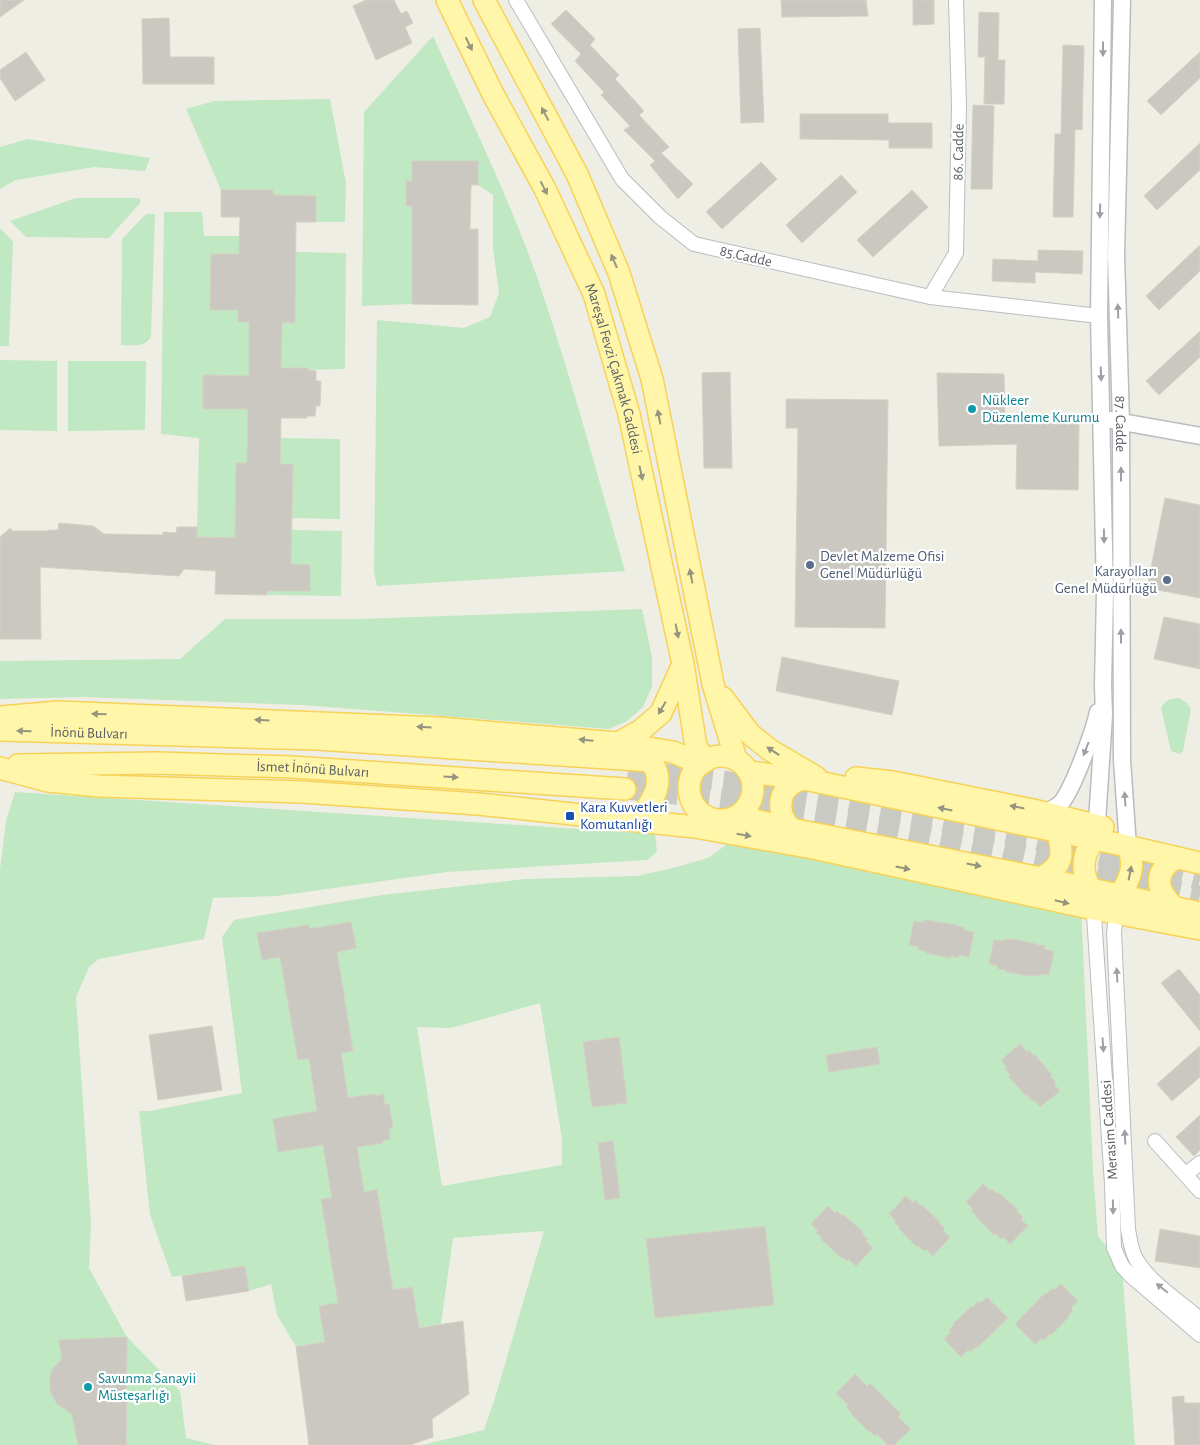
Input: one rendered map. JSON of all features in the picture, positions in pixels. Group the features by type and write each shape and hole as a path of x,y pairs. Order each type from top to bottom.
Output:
{"main road":[{"path":"450,6 484,0"},
{"name":"Mareşal Fevzi Çakmak Caddesi","path":"484,0 577,174 619,273 652,379 713,684 742,765"},
{"name":"Mareşal Fevzi Çakmak Caddesi","path":"450,6 493,94 545,189 594,294 629,414 683,664 692,712 693,734 701,765"},
{"path":"618,743 640,731 661,713 683,664"},
{"path":"713,684 750,734 770,750 830,785"},
{"path":"0,717 58,712 439,728 618,743 673,752 701,765"},
{"name":"İnönü Bulvarı","path":"0,730 178,736"},
{"path":"178,736 317,739 701,765"},
{"name":"İsmet İnönü Bulvarı","path":"0,767 158,762 626,780 178,736"},
{"path":"1092,899 1042,878 791,829 738,816 719,820 709,818 695,806 691,797 691,778 701,765 711,758 722,756 742,765 1058,833 1096,833"},
{"path":"646,809 653,798 658,776 656,767 650,761"},
{"path":"738,816 748,805 753,791 753,781 742,765"},
{"path":"0,767 435,791 646,809 669,813 701,813"},
{"path":"0,767 48,781 100,786 302,792 522,808 695,827 1092,899 1200,929"},
{"path":"830,785 839,780 859,778 893,782 1044,814 1096,833 1200,852"},
{"path":"791,829 785,823 780,800 782,792 792,783 804,779"},
{"path":"1042,878 1054,871 1059,864 1061,851 1058,833"},
{"path":"1092,899 1085,880 1084,863 1096,833"},
{"path":"1128,840 1175,858 1200,863"},
{"path":"1118,905 1132,873 1128,840"},
{"path":"1174,907 1162,895 1160,880 1162,870 1175,858"},
{"path":"1118,905 1174,907 1200,913"}],"street":[{"name":"85.Cadde","path":"516,0 622,179 660,216 694,244 930,298 1099,316"},
{"name":"86. Cadde","path":"930,298 956,253 959,105 956,0"},
{"name":"87. Cadde","path":"1096,833 1104,715 1105,593 1099,316 1103,0"},
{"name":"87. Cadde","path":"1122,0 1116,255 1121,422 1122,760 1128,840"},
{"path":"1102,418 1200,436"},
{"path":"1044,814 1061,803 1072,781 1098,715 1103,685"},
{"name":"Merasim Caddesi","path":"1092,899 1112,1184 1114,1248 1122,1266 1131,1276 1200,1335"},
{"name":"Merasim Caddesi","path":"1118,905 1114,933 1128,1229 1131,1247 1144,1271 1200,1318"},
{"path":"1155,1142 1200,1191"},
{"path":"1186,1174 1200,1163"}],"green space":[{"path":"433,36 502,187 527,249 573,389 625,571 377,586 374,572 377,320 464,328 490,317 499,293 493,248 493,195 478,185 478,161 412,161 412,181 406,181 406,206 412,206 412,304 362,306 364,112"},
{"path":"330,99 346,183 345,222 316,222 316,196 273,195 273,190 221,190 186,109 214,101"},
{"path":"28,139 150,158 145,171 94,167 16,180 0,189 0,147"},
{"path":"76,198 140,198 140,203 109,238 26,237 10,221"},
{"path":"164,212 202,212 204,236 240,236 249,322 249,376 203,375 203,409 248,409 247,463 235,538 197,537 199,438 161,434"},
{"path":"146,214 155,214 151,337 142,344 121,345 122,239"},
{"path":"0,228 13,242 9,346 0,346"},
{"path":"296,252 346,253 345,369 308,370 308,368 289,368 281,376 282,322 295,322"},
{"path":"0,360 57,361 57,431 0,430"},
{"path":"68,361 146,361 145,430 68,431"},
{"path":"280,438 340,439 340,519 292,518 293,464 280,464"},
{"path":"292,530 342,531 341,596 267,595 267,591 310,591 310,565 291,564"},
{"path":"642,609 652,657 652,687 643,707 627,721 609,729 302,705 83,697 0,699 0,661 180,659 225,619 358,619"},
{"path":"1179,698 1187,703 1191,709 1183,751 1179,754 1171,751 1161,708 1168,700"},
{"path":"15,792 655,834 657,852 647,860 447,872 277,896 213,898 204,939 99,959 89,967 76,997 91,1223 89,1268 127,1337 180,1391 186,1438 215,1445 0,1445 0,870 6,821"},
{"path":"729,843 1081,906 1093,1171 1098,1236 1122,1266 1135,1445 422,1445 484,1430 544,1231 453,1238 441,1324 296,1347 277,1315 271,1284 249,1291 245,1266 172,1277 150,1215 139,1111 149,1111 242,1093 222,937 234,920 382,895 525,879 637,876 708,858","holes":["540,1003 562,1139 562,1165 442,1186 417,1027 451,1028"]}],"building":[{"path":"0,0 24,0 0,17"},
{"path":"366,0 394,0 401,14 407,11 413,23 405,27 412,43 376,60 353,6"},
{"path":"781,0 866,0 868,16 782,17"},
{"path":"913,0 934,0 934,24 913,25"},
{"path":"566,10 595,39 590,45 619,75 615,79 644,111 639,115 669,147 661,153 693,184 678,199 650,165 655,161 624,130 630,126 601,95 604,92 575,61 581,54 551,24"},
{"path":"979,12 999,13 998,60 1005,60 1004,104 984,104 985,57 978,57"},
{"path":"169,18 170,57 214,57 214,84 143,84 142,19"},
{"path":"760,28 764,122 741,123 738,29"},
{"path":"1063,45 1084,46 1082,130 1075,129 1073,217 1053,217 1055,134 1061,134"},
{"path":"26,52 45,80 15,101 0,78 0,70"},
{"path":"1200,52 1200,78 1161,115 1147,101"},
{"path":"973,105 994,106 992,189 971,189"},
{"path":"800,114 888,114 888,123 932,123 932,148 889,148 889,140 800,139"},
{"path":"1200,143 1200,170 1157,210 1144,196"},
{"path":"412,161 478,161 478,185 471,185 470,229 478,229 478,305 412,304 412,206 406,206 406,181 412,181"},
{"path":"761,162 777,179 722,229 706,212"},
{"path":"841,175 857,192 802,243 786,225"},
{"path":"221,190 273,190 273,195 316,196 316,222 296,222 295,323 282,322 281,368 308,368 308,370 316,371 316,381 321,381 320,406 316,406 315,416 307,416 307,418 281,418 280,464 293,464 291,564 310,565 310,591 267,591 267,595 215,594 216,571 184,569 179,576 40,567 41,639 0,639 0,537 10,528 13,531 58,530 59,523 93,526 104,534 163,535 163,532 176,533 177,527 197,527 197,537 235,538 236,463 247,463 248,409 203,409 203,375 249,376 249,322 238,322 238,310 210,310 211,254 239,254 240,217 221,217"},
{"path":"912,190 928,207 873,257 857,240"},
{"path":"1200,245 1200,271 1159,310 1146,296"},
{"path":"1038,250 1083,251 1082,274 1035,272 1035,283 992,281 993,259 1038,261"},
{"path":"1200,331 1200,357 1159,395 1146,381"},
{"path":"730,372 732,468 704,468 702,373"},
{"path":"937,373 1004,374 1005,422 1079,424 1078,490 1016,489 1017,444 939,446"},
{"path":"786,399 888,400 885,628 795,627 798,428 786,428"},
{"path":"1165,498 1200,505 1200,598 1147,588"},
{"path":"1164,617 1200,624 1200,669 1154,659"},
{"path":"782,657 899,681 892,715 776,691"},
{"path":"924,920 957,925 965,928 964,930 974,932 969,957 959,955 959,958 951,956 951,958 926,953 926,951 918,950 918,947 909,945 914,921 923,923"},
{"path":"351,922 356,948 337,952 353,1051 341,1053 348,1098 383,1094 385,1105 389,1104 393,1128 389,1129 390,1139 382,1141 383,1143 357,1147 364,1192 377,1190 393,1290 412,1287 419,1328 463,1321 469,1394 432,1419 433,1437 410,1445 309,1445 296,1347 325,1342 319,1306 338,1303 321,1199 332,1198 323,1145 278,1152 273,1119 317,1111 309,1058 298,1060 280,957 262,960 257,933 309,925 309,929"},
{"path":"1004,939 1037,944 1045,946 1044,949 1054,951 1049,975 1031,976 1006,972 1006,970 998,969 998,966 989,964 994,940 1003,941"},
{"path":"1179,969 1200,995 1200,1031 1161,983"},
{"path":"212,1026 222,1090 158,1100 149,1035"},
{"path":"619,1037 627,1103 592,1107 583,1042"},
{"path":"1020,1044 1027,1052 1029,1050 1035,1055 1052,1075 1050,1076 1056,1082 1054,1084 1060,1091 1040,1107 1034,1100 1032,1101 1026,1096 1009,1077 1011,1076 1001,1060"},
{"path":"1200,1046 1200,1077 1172,1101 1157,1084"},
{"path":"877,1047 880,1064 829,1072 826,1055"},
{"path":"1200,1115 1200,1150 1194,1156 1176,1137"},
{"path":"613,1141 620,1198 605,1200 598,1143"},
{"path":"983,1184 990,1191 992,1189 999,1193 1018,1210 1017,1212 1023,1217 1021,1219 1028,1226 1010,1244 1003,1237 1001,1239 996,1234 994,1235 976,1217 971,1211 973,1209 966,1202"},
{"path":"906,1196 913,1203 915,1200 922,1205 940,1222 945,1229 943,1231 950,1237 933,1256 926,1249 924,1251 917,1247 899,1229 894,1222 896,1221 889,1214"},
{"path":"828,1206 835,1213 837,1211 844,1215 863,1232 862,1234 868,1239 866,1241 873,1248 856,1266 848,1259 847,1261 840,1257 821,1239 816,1232 818,1231 811,1224"},
{"path":"765,1226 774,1305 655,1318 646,1239"},
{"path":"1160,1229 1200,1236 1200,1268 1155,1261"},
{"path":"245,1266 249,1291 186,1301 182,1276"},
{"path":"1061,1284 1078,1301 1071,1308 1073,1310 1069,1317 1051,1335 1044,1340 1042,1338 1035,1344 1015,1324 1045,1293 1052,1289 1054,1290"},
{"path":"987,1297 1008,1318 977,1348 970,1352 968,1350 961,1357 944,1339 951,1332 949,1330 953,1324 978,1301 980,1303"},
{"name":"Savunma Sanayii Müsteşarlığı","path":"127,1337 126,1445 78,1445 72,1414 57,1404 50,1391 50,1376 53,1368 62,1359 59,1340"},
{"path":"855,1374 867,1386 870,1383 901,1414 898,1417 911,1429 894,1445 888,1445 877,1434 875,1436 869,1432 851,1414 846,1407 848,1405 836,1393"},
{"path":"1184,1396 1184,1403 1200,1403 1200,1445 1175,1445 1172,1397"}],"tunnel":[{"path":"628,770 724,781 832,799 1036,840 1200,880"},
{"path":"625,789 679,794 839,817 1020,854 1200,896"}],"place":[{"name":"Nükleer Düzenleme Kurumu","path":"972,409"},
{"name":"Devlet Malzeme Ofisi Genel Müdürlüğü","path":"810,565"},
{"name":"Karayolları Genel Müdürlüğü","path":"1167,580"},
{"name":"Kara Kuvvetleri Komutanlığı","path":"570,816"},
{"name":"Savunma Sanayii Müsteşarlığı","path":"88,1387"}]}
